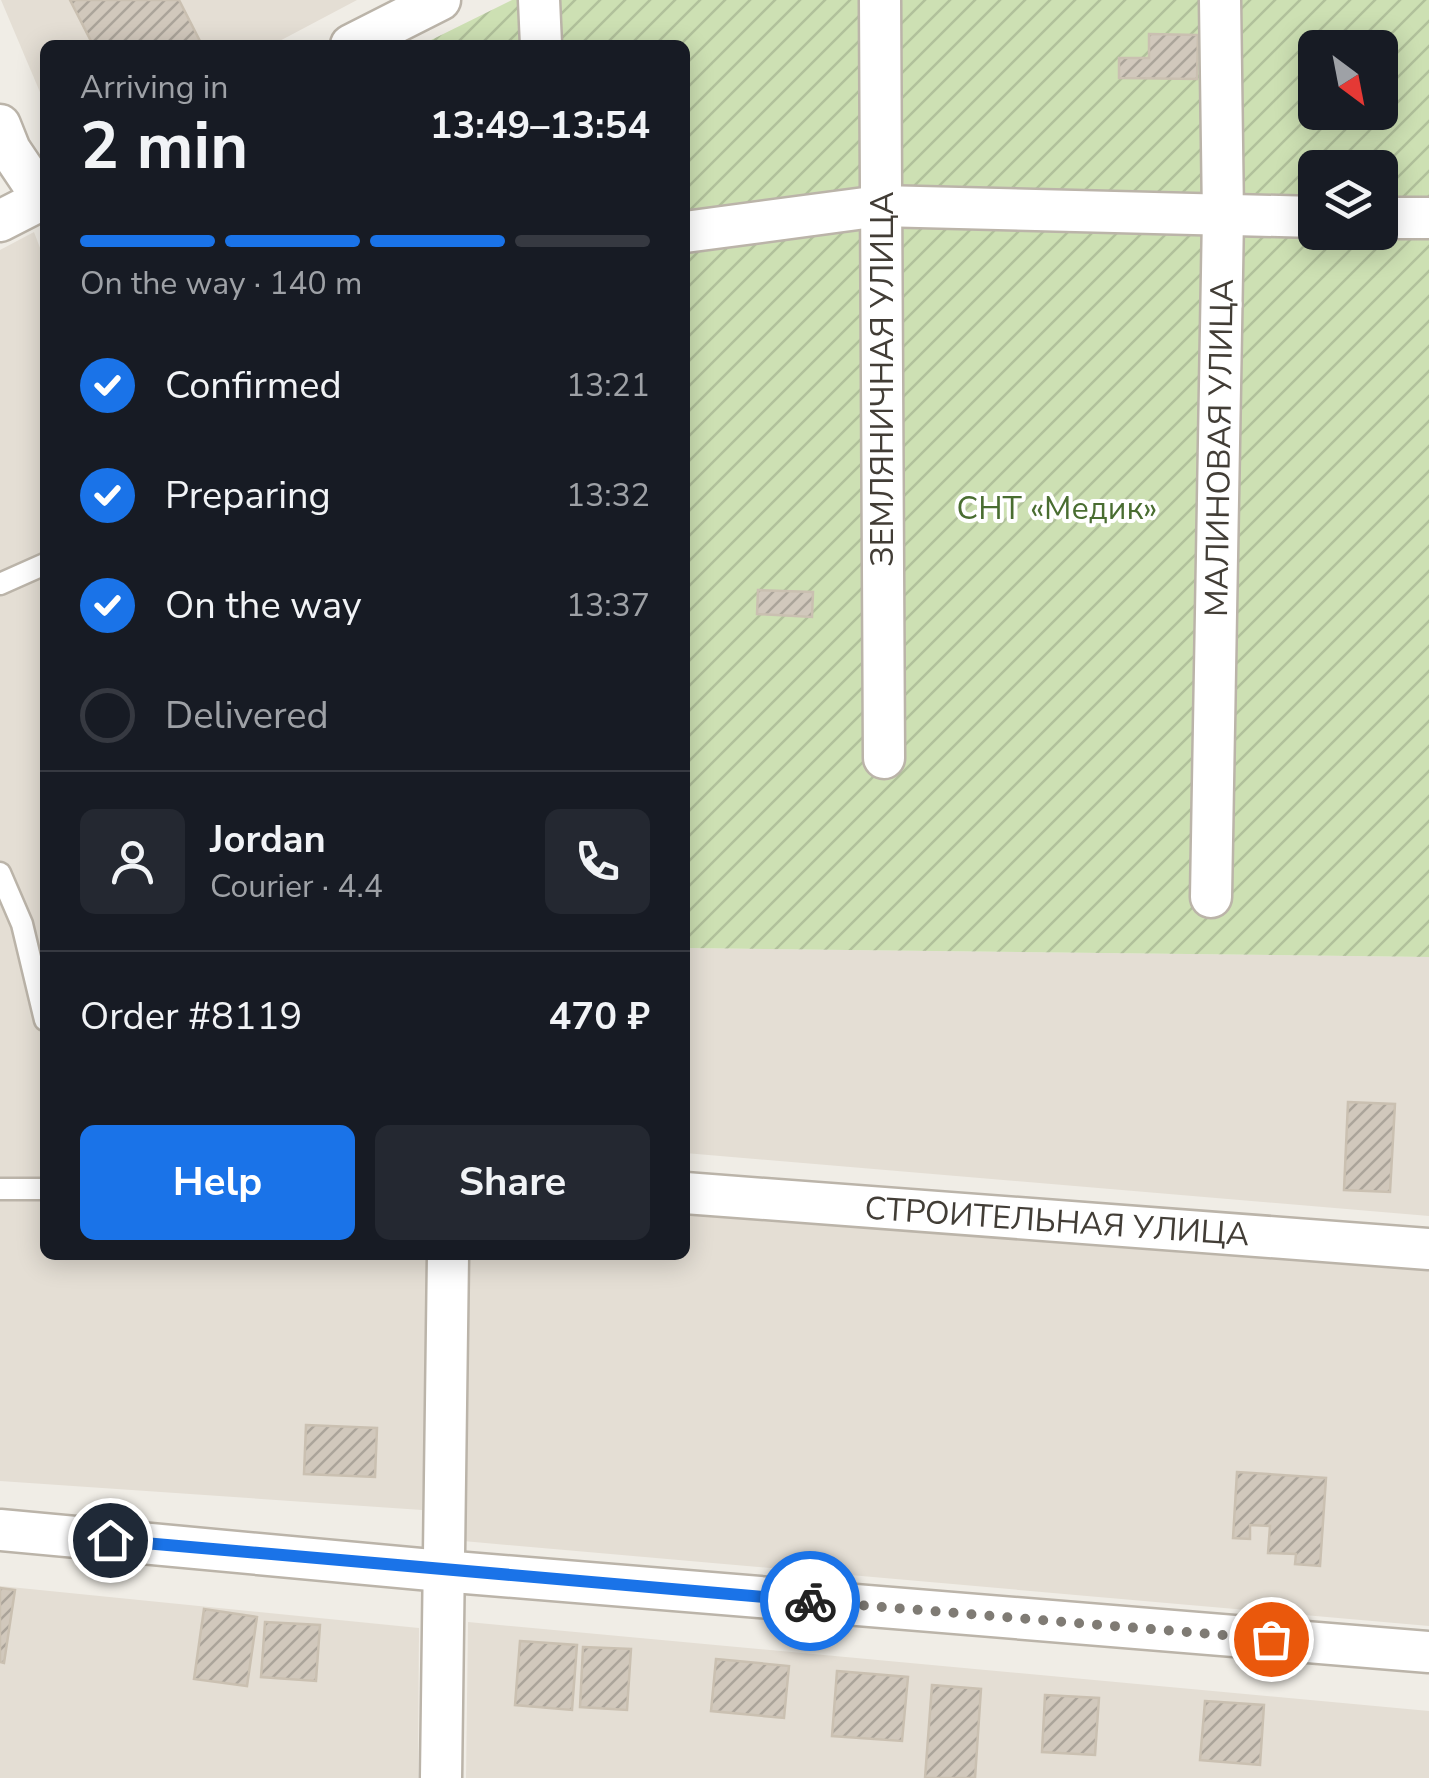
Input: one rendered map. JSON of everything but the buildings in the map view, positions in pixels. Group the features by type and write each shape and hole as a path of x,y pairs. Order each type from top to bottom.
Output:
{"street":[{"path":"360,40 440,0"},
{"path":"539,0 541,40"},
{"name":"ЗЕМЛЯНИЧНАЯ УЛИЦА","path":"880,0 884,758"},
{"name":"МАЛИНОВАЯ УЛИЦА","path":"1211,897 1223,216 1220,0"},
{"path":"0,126 10,150 40,194"},
{"path":"0,222 40,202"},
{"path":"690,231 880,206 1298,217"},
{"path":"1398,218 1429,218"},
{"name":"СТРОИТЕЛЬНАЯ УЛИЦА","path":"690,1193 1429,1249"},
{"path":"441,1778 448,1260"},
{"path":"0,1530 1429,1652"}],"lane":[{"path":"0,584 40,566"},
{"path":"0,873 22,924 40,999"},
{"path":"0,1189 40,1190"}],"shaded area":[{"path":"1,0 357,0 281,40 40,40 40,92"},
{"path":"34,232 40,248 40,1260 430,1260 422,1510 0,1481 0,250"},
{"path":"690,948 1429,957 1429,1216 690,1153"},
{"path":"690,1208 1429,1268 1429,1626 463,1541 470,1260 690,1260"},
{"path":"0,1586 419,1628 418,1778 0,1778"},
{"path":"468,1622 1429,1711 1429,1778 466,1778"}],"green space":[{"name":"СНТ «Медик»","path":"512,0 1429,0 1429,957 690,948 690,40 431,40"}],"way so far":[{"path":"810,1601 1271,1639"}],"route":[{"path":"110,1540 810,1601"}]}
